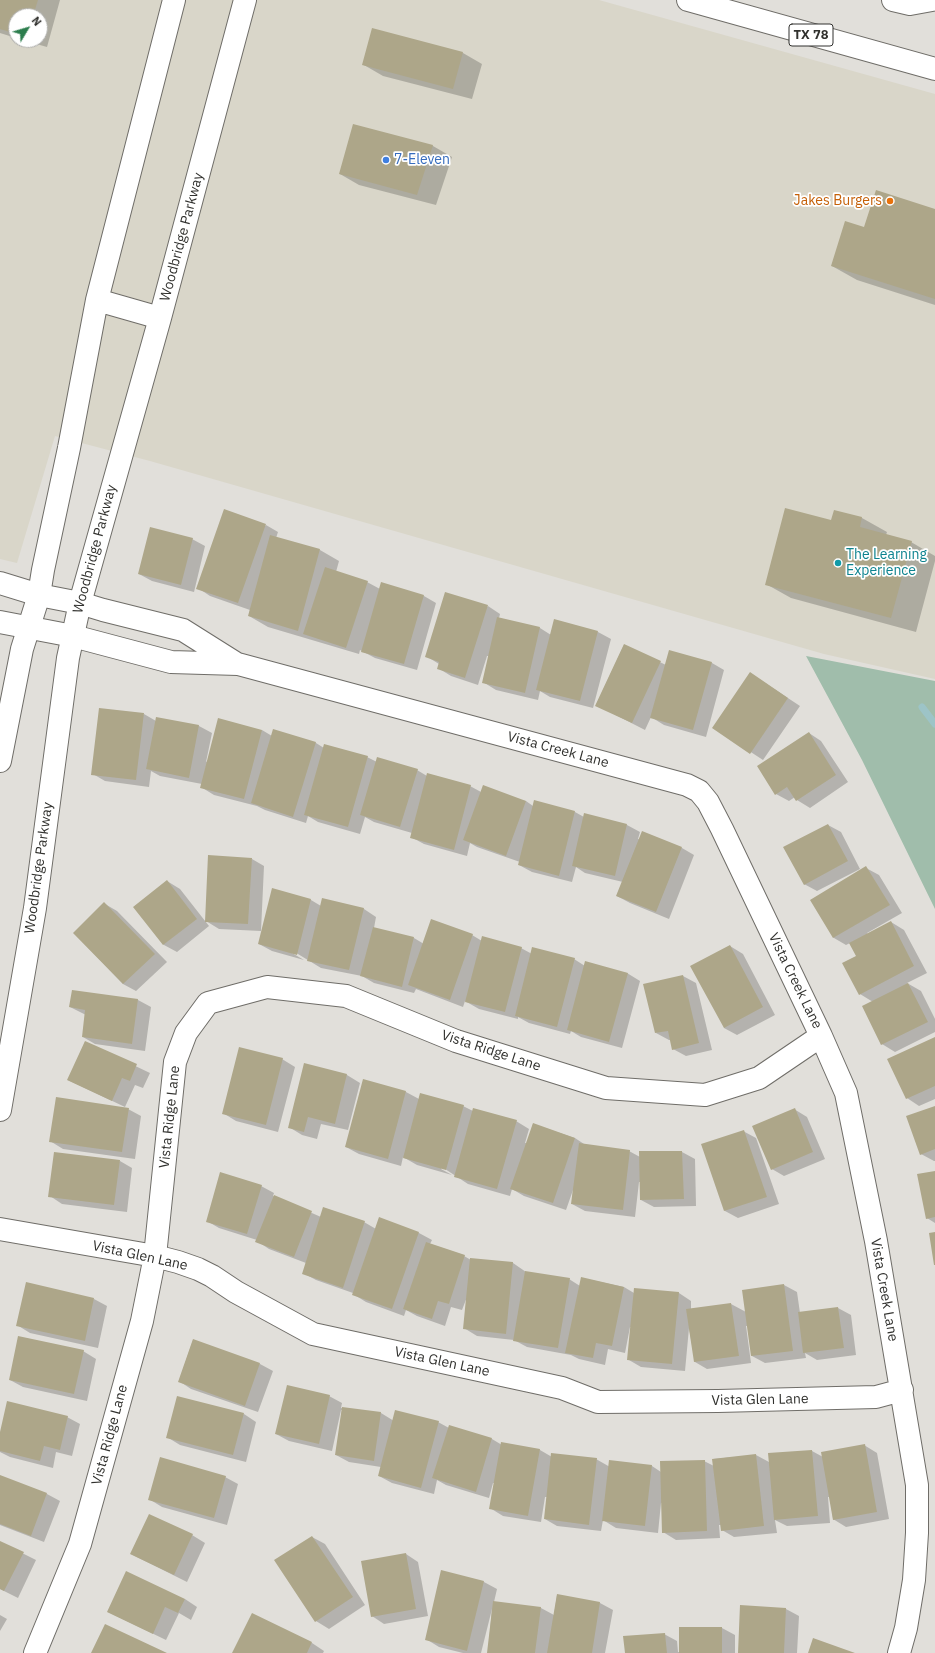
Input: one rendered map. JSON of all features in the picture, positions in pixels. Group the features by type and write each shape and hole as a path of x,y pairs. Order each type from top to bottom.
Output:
{"street":[{"path":"0,761 22,649 39,595 97,300 174,0"},
{"name":"Woodbridge Parkway","path":"0,1110 35,908 68,658 80,603 160,318 245,0"},
{"path":"893,0 910,4 932,0"},
{"name":"TX 78","path":"692,1 935,69"},
{"path":"97,300 160,318"},
{"name":"Vista Creek Lane","path":"0,583 39,595 80,603 183,630 238,664"},
{"name":"Vista Creek Lane","path":"0,622 73,636 171,662 238,664 687,785 699,791 708,802 722,829 821,1036 846,1093 876,1240 917,1485 918,1533 914,1580 906,1628 899,1653"},
{"name":"Vista Ridge Lane","path":"35,1653 80,1544 142,1321 155,1256 175,1062 186,1033 208,1003 267,986 346,996 456,1041 606,1088 705,1095 759,1078 821,1036"},
{"name":"Vista Glen Lane","path":"0,1229 155,1256 198,1269 236,1292 313,1334 562,1388 598,1402 876,1397 902,1390"}],"shaded area":[{"path":"0,0 599,0 935,94 935,679 824,654 150,461 55,436 17,563 0,559"}],"green space":[{"path":"806,656 935,681 935,909 862,760"}],"building":[{"path":"0,0 38,0 36,8 8,8 8,32 0,29"},
{"path":"372,28 463,52 453,89 362,65"},
{"name":"7-Eleven","path":"353,124 433,145 417,195 339,174"},
{"path":"876,190 935,209 935,299 831,266 845,221 864,227"},
{"name":"The Learning Experience","path":"785,508 831,520 834,510 862,517 860,527 912,541 891,618 765,585"},
{"path":"224,509 266,524 238,603 196,589"},
{"path":"150,527 193,538 181,585 138,574"},
{"path":"270,535 320,549 298,631 248,616"},
{"path":"325,567 368,581 346,648 303,634"},
{"path":"381,582 424,595 404,664 361,652"},
{"path":"445,592 488,605 465,678 437,669 439,662 425,657"},
{"path":"497,617 540,627 525,693 482,683"},
{"path":"554,619 598,631 580,701 536,690"},
{"path":"624,644 661,661 632,723 595,706"},
{"path":"669,650 712,662 693,730 650,718"},
{"path":"750,672 788,698 750,754 712,728"},
{"path":"99,708 144,713 136,780 91,775"},
{"path":"156,717 199,725 189,778 146,769"},
{"path":"218,718 262,730 244,799 200,788"},
{"path":"273,729 316,742 293,817 251,803"},
{"path":"809,732 836,775 796,801 787,787 775,795 757,766"},
{"path":"324,744 368,756 348,827 304,815"},
{"path":"377,757 418,769 400,827 360,815"},
{"path":"427,773 471,785 454,850 410,838"},
{"path":"483,785 526,801 506,856 463,840"},
{"path":"534,800 575,811 559,876 518,865"},
{"path":"584,813 627,824 615,876 572,866"},
{"path":"828,824 848,861 804,885 783,847"},
{"path":"642,831 682,847 656,912 616,896"},
{"path":"208,855 252,858 248,924 205,922"},
{"path":"866,866 890,905 833,938 810,900"},
{"path":"167,880 197,919 163,945 133,907"},
{"path":"272,888 311,899 297,955 258,944"},
{"path":"322,898 364,908 349,970 307,961"},
{"path":"104,902 155,954 123,984 73,933"},
{"path":"431,919 473,934 450,1000 408,985"},
{"path":"891,921 914,966 859,995 842,963 856,956 849,943"},
{"path":"373,927 414,937 402,987 360,976"},
{"path":"482,936 522,947 505,1012 465,1002"},
{"path":"730,945 763,1007 724,1028 690,966"},
{"path":"532,947 575,958 557,1027 515,1016"},
{"path":"585,961 628,973 609,1042 567,1030"},
{"path":"683,975 699,1043 672,1050 668,1031 655,1033 643,984"},
{"path":"908,983 928,1022 881,1045 862,1006"},
{"path":"72,990 138,999 132,1044 82,1037 85,1010 69,1007"},
{"path":"935,1037 935,1086 906,1099 887,1059"},
{"path":"85,1041 137,1064 130,1081 122,1078 112,1101 67,1080"},
{"path":"239,1047 283,1058 266,1125 222,1114"},
{"path":"304,1063 347,1074 335,1124 308,1117 304,1132 288,1128"},
{"path":"363,1079 406,1091 388,1159 345,1147"},
{"path":"420,1093 464,1105 446,1170 403,1158"},
{"path":"56,1097 129,1108 122,1152 49,1142"},
{"path":"935,1106 935,1149 920,1155 906,1116"},
{"path":"473,1108 517,1120 497,1189 454,1177"},
{"path":"795,1108 813,1152 771,1170 752,1126"},
{"path":"533,1123 575,1138 553,1203 510,1189"},
{"path":"744,1130 767,1197 724,1211 701,1144"},
{"path":"579,1143 630,1150 623,1210 571,1204"},
{"path":"639,1151 682,1151 684,1199 640,1200"},
{"path":"54,1152 120,1160 114,1205 48,1197"},
{"path":"935,1171 935,1217 926,1219 917,1174"},
{"path":"220,1172 262,1185 247,1234 206,1222"},
{"path":"274,1195 312,1211 294,1257 255,1242"},
{"path":"323,1207 365,1221 343,1288 302,1274"},
{"path":"379,1217 419,1232 392,1309 352,1295"},
{"path":"935,1232 935,1265 934,1265 929,1233"},
{"path":"426,1242 465,1255 449,1304 438,1301 432,1319 403,1309"},
{"path":"470,1258 513,1262 506,1334 463,1329"},
{"path":"525,1271 570,1278 558,1348 513,1341"},
{"path":"581,1277 624,1287 612,1346 596,1343 593,1358 565,1353"},
{"path":"26,1282 94,1298 85,1341 16,1326"},
{"path":"784,1284 793,1351 751,1356 742,1290"},
{"path":"634,1288 679,1292 672,1364 627,1360"},
{"path":"731,1303 739,1356 694,1362 686,1309"},
{"path":"838,1307 844,1348 803,1353 798,1312"},
{"path":"18,1336 84,1350 74,1394 9,1380"},
{"path":"193,1339 260,1363 245,1406 178,1382"},
{"path":"287,1385 330,1395 319,1444 275,1434"},
{"path":"177,1396 244,1413 233,1455 166,1438"},
{"path":"7,1401 68,1416 60,1450 44,1446 40,1461 0,1451 0,1432"},
{"path":"342,1407 381,1412 374,1461 335,1455"},
{"path":"395,1410 439,1421 421,1488 378,1476"},
{"path":"449,1425 492,1438 476,1492 432,1478"},
{"path":"501,1442 540,1449 528,1516 489,1509"},
{"path":"865,1444 877,1512 833,1520 821,1452"},
{"path":"812,1450 818,1516 774,1520 768,1453"},
{"path":"551,1453 597,1458 589,1525 544,1519"},
{"path":"756,1454 764,1526 721,1531 712,1459"},
{"path":"160,1457 226,1476 214,1518 148,1500"},
{"path":"609,1460 652,1465 645,1526 602,1521"},
{"path":"705,1460 707,1531 662,1533 660,1461"},
{"path":"0,1475 47,1493 31,1536 0,1524"},
{"path":"149,1514 193,1534 174,1575 130,1554"},
{"path":"312,1536 353,1597 315,1622 274,1560"},
{"path":"0,1541 24,1552 4,1591 0,1589"},
{"path":"406,1553 416,1609 371,1617 361,1561"},
{"path":"441,1570 484,1581 467,1651 425,1640"},
{"path":"126,1571 185,1599 178,1613 165,1607 153,1634 107,1612"},
{"path":"557,1594 600,1602 592,1653 547,1653"},
{"path":"493,1601 541,1607 535,1653 487,1653"},
{"path":"740,1605 786,1608 784,1653 738,1653"},
{"path":"252,1613 312,1642 307,1653 232,1653"},
{"path":"105,1624 167,1653 91,1653"},
{"path":"679,1627 722,1627 722,1653 679,1653"},
{"path":"665,1633 667,1653 625,1653 623,1636"},
{"path":"813,1638 855,1653 808,1653"}],"waterway":[{"path":"922,707 935,724"}],"place":[{"name":"7-Eleven","path":"386,160"},
{"name":"Jakes Burgers","path":"890,201"},
{"name":"The Learning Experience","path":"838,563"}]}
